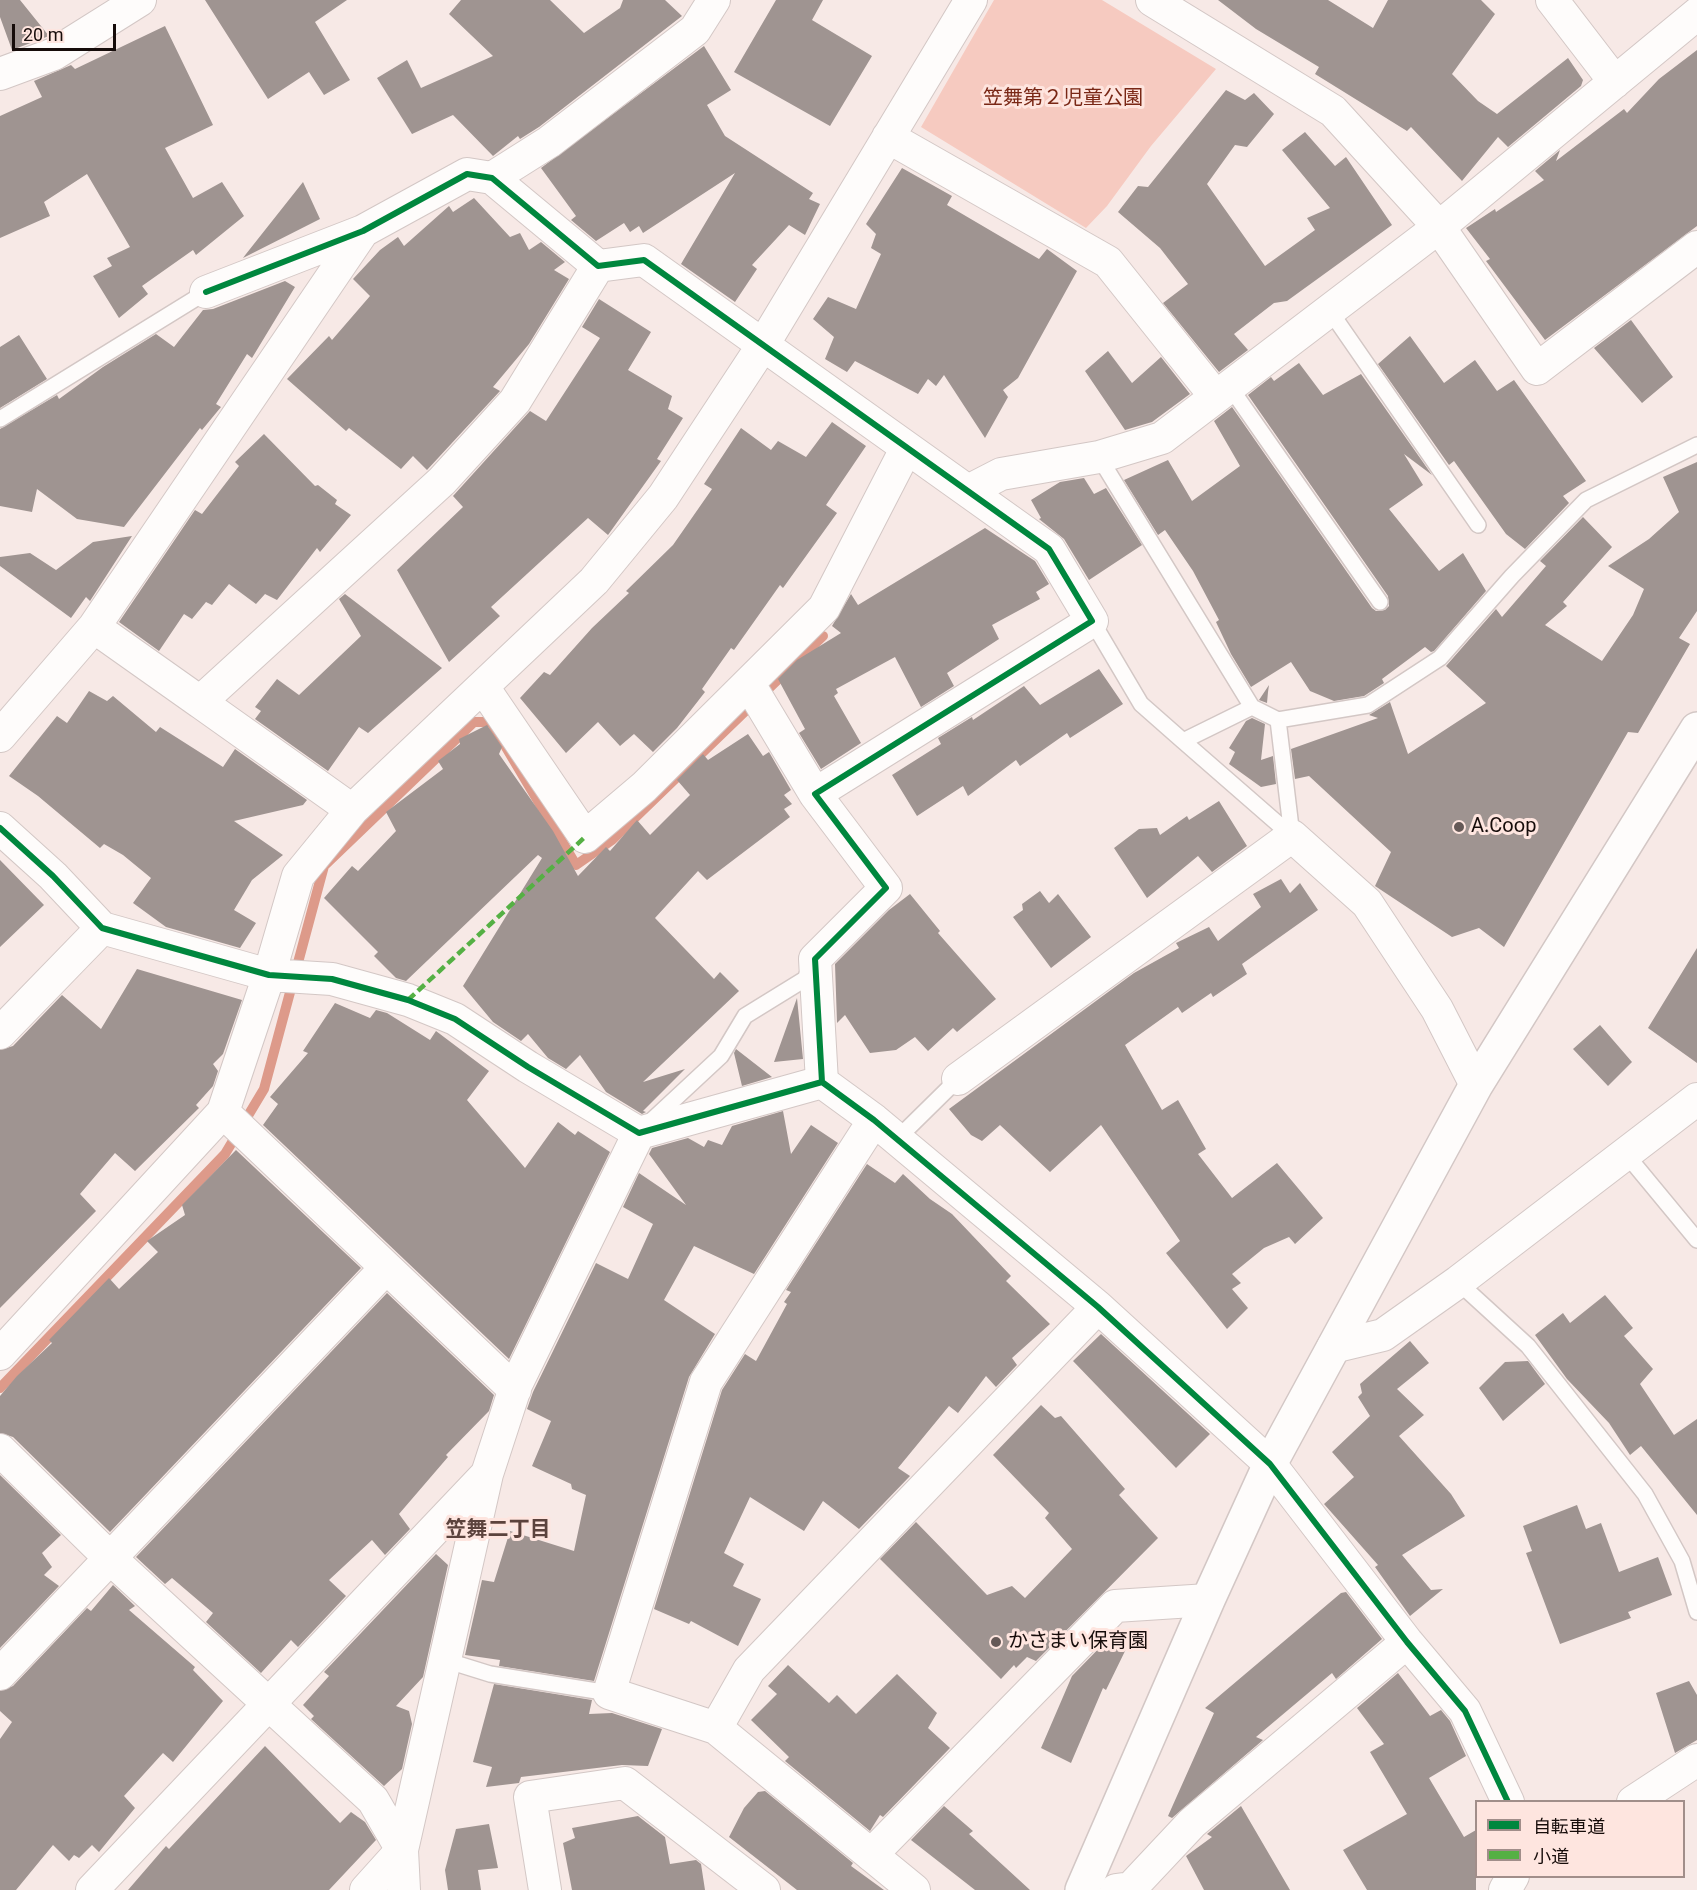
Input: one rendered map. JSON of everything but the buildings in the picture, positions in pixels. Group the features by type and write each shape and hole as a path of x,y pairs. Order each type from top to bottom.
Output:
{"street":[{"path":"0,74 54,54 140,0"},
{"path":"492,178 549,142 695,30 714,0"},
{"path":"0,1354 223,1112 269,975 298,876 352,810 594,581 663,497 764,345 971,0"},
{"path":"1152,0 1333,111 1439,227 1537,369 1697,247"},
{"path":"1552,0 1559,5 1615,82"},
{"path":"968,491 1001,474 1099,457 1162,438 1439,227 1697,15"},
{"path":"888,137 1108,262 1223,392"},
{"path":"206,292 363,231 467,174 492,178 598,266 644,260 1049,549 1092,621 815,794"},
{"path":"0,736 94,627 363,231"},
{"path":"200,702 442,481 515,401 598,266"},
{"path":"483,687 585,837 644,787 824,608 906,449"},
{"path":"94,627 352,810"},
{"path":"749,684 815,794 886,888 814,959 822,1082 885,1130 1098,1306 1270,1464 1407,1642 1465,1711 1507,1800"},
{"path":"1082,1890 1208,1600 1270,1464 1476,1085 1697,729"},
{"path":"0,828 53,876 102,928 269,975 332,979 408,1000 454,1019 528,1067 639,1132 822,1082"},
{"path":"958,1079 1292,836 1367,903 1437,1008 1476,1085"},
{"path":"0,1033 102,928"},
{"path":"1333,1347 1383,1335 1458,1282 1697,1099"},
{"path":"223,1112 514,1390"},
{"path":"885,1130 706,1382 609,1694 716,1728 914,1890"},
{"path":"404,1890 402,1850 487,1474 514,1390 639,1132"},
{"path":"0,1674 386,1268"},
{"path":"716,1728 748,1670 1098,1306"},
{"path":"0,1450 111,1559 373,1800 402,1850"},
{"path":"92,1890 487,1474"},
{"path":"871,1855 1115,1606 1208,1600"},
{"path":"1116,1890 1131,1888 1192,1823 1407,1642"},
{"path":"1636,1800 1697,1760"},
{"path":"545,1890 530,1797 625,1783 764,1890"},
{"path":"366,1890 402,1850"}],"lane":[{"path":"0,420 206,292"},
{"path":"1330,311 1478,525"},
{"path":"1223,392 1380,602"},
{"path":"1099,457 1252,707 1278,720 1368,705 1440,658 1512,576 1586,500 1697,445"},
{"path":"1092,621 1141,704 1292,836"},
{"path":"1183,741 1252,707"},
{"path":"1278,720 1292,836"},
{"path":"639,1132 721,1056 745,1016 805,979 814,959"},
{"path":"885,1130 958,1079"},
{"path":"1625,1153 1697,1240"},
{"path":"1458,1282 1528,1346 1645,1494 1682,1561 1697,1612"},
{"path":"445,1660 490,1674 609,1694"}],"green space":[{"name":"笠舞第２児童公園","path":"994,0 1102,0 1216,69 1151,146 1107,206 1086,228 921,127"}],"waterway":[{"path":"0,1388 225,1154 264,1089 324,866 474,722 491,722 576,865 612,840 823,636"}],"marked path":[{"path":"408,1000 585,837"}],"cycle path":[{"path":"206,292 363,231 467,174 492,178 598,266 644,260 1049,549 1092,621 815,794 886,888 815,959 822,1082"},
{"path":"0,828 53,876 102,928 269,975 332,979 408,1000 455,1019 528,1067 639,1133 822,1082 874,1120 1098,1307 1270,1464 1407,1642 1465,1711 1507,1800"}],"place":[{"name":"A.Coop","path":"1459,827"},
{"name":"かさまい保育園","path":"996,1642"}],"district":[{"name":"笠舞二丁目","path":"498,1531"}]}
